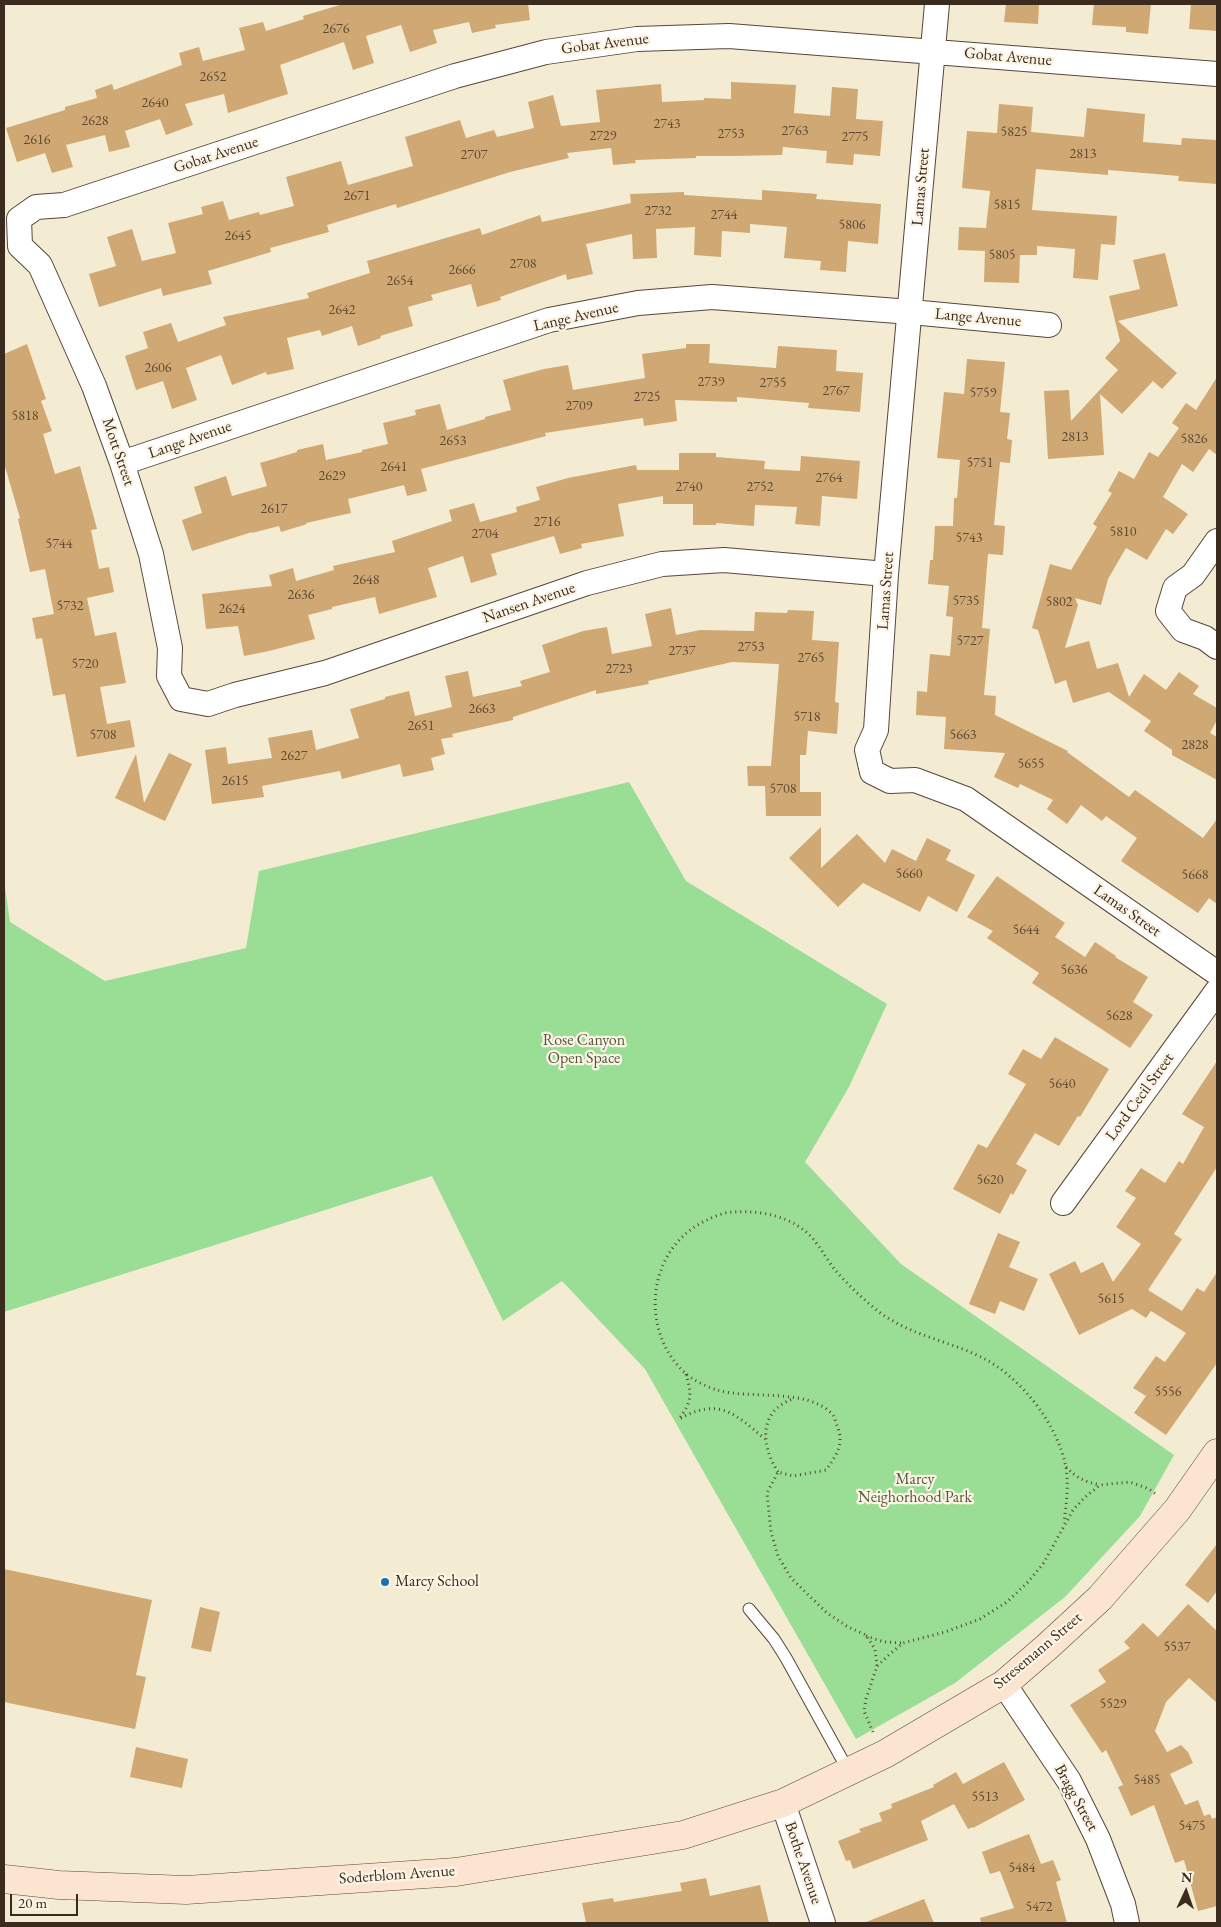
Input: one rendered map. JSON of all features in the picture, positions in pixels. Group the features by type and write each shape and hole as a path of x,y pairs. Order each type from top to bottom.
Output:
{"street":[{"name":"Lamas Street","path":"937,4 911,312 886,574 876,730 867,750 872,772 890,781 915,780 966,799 1217,973"},
{"name":"Gobat Avenue","path":"19,219 36,207 64,205 455,76 546,52 637,38 729,36 1217,74"},
{"name":"Mott Street","path":"19,219 20,246 40,265 94,386 122,463 151,554 170,648 168,676 181,698"},
{"name":"Lange Avenue","path":"122,463 550,320 638,303 712,297 911,312 1049,325"},
{"path":"1217,541 1193,575 1175,588 1168,611 1182,630 1205,638 1217,647"},
{"name":"Nansen Avenue","path":"181,698 208,704 235,695 325,673 587,583 662,564 724,560 886,574"},
{"name":"Lord Cecil Street","path":"1064,1203 1217,991"},
{"name":"Stresemann Street","path":"783,1803 885,1754 1004,1684 1100,1598 1177,1510 1217,1453"},
{"name":"Bragg Street","path":"1004,1684 1069,1780 1098,1839 1123,1904 1127,1923"},
{"name":"Soderblom Avenue","path":"4,1879 59,1885 186,1890 456,1872 684,1835 783,1803"},
{"name":"Bothe Avenue","path":"783,1803 823,1923"}],"lane":[{"path":"749,1609 786,1658 848,1772"}],"path":[{"path":"795,1398 781,1403 773,1411 768,1421 765,1439 771,1461 778,1472 793,1476 826,1470 838,1454 840,1434 834,1416 817,1403 795,1398 716,1390 685,1373 673,1359 661,1338 655,1299 659,1275 666,1256 679,1238 694,1226 732,1212 757,1212 795,1223 812,1238 835,1269 859,1296 893,1322 925,1337 981,1357 1001,1369 1024,1389 1042,1412 1056,1439 1065,1466 1067,1484 1064,1523"},
{"path":"685,1373 691,1391 689,1406 679,1419 692,1412 706,1408 720,1409 733,1415 765,1439"},
{"path":"1065,1466 1076,1477 1086,1482 1100,1485 1130,1482 1149,1489 1177,1510"},
{"path":"778,1472 767,1492 771,1532 778,1556 791,1578 827,1614 848,1627 884,1642 904,1643 963,1626 1007,1602 1043,1564 1064,1523 1084,1498 1100,1485"},
{"path":"866,1635 875,1649 877,1666"},
{"path":"885,1754 869,1725 864,1710 870,1683 877,1666 904,1643"}],"green space":[{"name":"Rose Canyon Open Space","path":"629,782 686,881 887,1004 849,1087 805,1162 901,1264 1174,1455 1140,1516 1065,1597 955,1683 856,1739 645,1369 562,1281 503,1321 432,1176 4,1312 4,880 10,922 105,981 246,948 259,871"}],"building":[{"path":"343,4 528,4 530,20 495,25 496,28 472,33 469,22 433,30 437,43 410,52 401,25 366,36 374,63 353,70 344,42 280,65 288,94 228,113 224,94 185,104 193,125 166,135 160,119 125,131 130,147 109,152 105,135 66,145 73,167 52,173 45,153 17,162 6,128 97,98 95,90 112,84 114,90 182,65 179,53 199,47 203,61 245,50 239,28 263,22 266,31 304,19 303,16"},
{"path":"1006,4 1039,4 1038,24 1004,22"},
{"path":"1094,4 1151,4 1148,34 1126,32 1126,27 1092,25"},
{"path":"1191,4 1217,4 1217,31 1189,29"},
{"path":"731,82 796,85 794,113 830,116 832,87 858,89 856,119 883,121 880,156 854,154 853,165 826,163 827,151 783,147 782,155 696,156 696,158 635,160 636,163 613,165 611,148 567,153 569,158 510,172 397,208 396,204 327,225 329,232 270,248 271,252 208,271 212,284 163,296 161,288 99,307 89,274 116,266 107,237 132,229 142,261 176,253 168,223 203,214 201,207 223,201 229,220 259,212 260,215 294,206 286,177 341,161 348,185 413,166 405,137 460,120 466,138 494,130 497,137 534,128 528,102 553,95 561,126 600,122 596,90 661,84 662,102 704,100 704,98 731,99"},
{"path":"999,104 1033,107 1031,132 1084,137 1087,108 1145,114 1143,142 1181,145 1182,138 1217,140 1217,184 1178,181 1179,176 1108,170 1108,175 1036,169 1032,210 1117,216 1115,245 1101,244 1098,280 1073,278 1075,249 1037,246 1037,255 1020,255 1019,283 984,282 985,251 958,250 959,227 986,228 990,191 962,188 967,131 997,133"},
{"path":"762,190 817,194 816,199 881,204 878,244 848,241 846,272 820,270 821,261 784,258 787,227 750,224 750,233 722,231 721,257 694,255 695,227 656,229 657,258 633,259 632,234 586,244 593,274 567,280 566,274 500,297 501,300 477,307 471,284 431,295 433,300 408,307 413,326 380,336 381,338 358,346 352,326 322,336 320,330 287,338 294,369 267,375 266,372 232,385 221,355 186,368 197,400 172,409 163,381 136,390 125,356 148,348 143,332 171,323 178,342 226,325 223,317 309,298 307,293 370,273 367,261 480,228 482,235 540,215 542,222 631,203 630,194 684,192 684,195 762,200"},
{"path":"1165,253 1178,306 1118,321 1177,373 1162,389 1153,381 1122,414 1100,394 1104,455 1048,459 1044,391 1069,390 1071,421 1118,370 1105,358 1120,341 1109,296 1140,289 1133,260"},
{"path":"27,344 46,399 41,401 52,431 43,434 55,474 80,466 97,529 91,530 99,569 109,567 114,592 87,598 95,636 116,632 126,683 100,687 107,724 130,720 135,747 77,757 65,694 53,696 42,638 36,639 32,618 54,614 45,569 30,572 18,519 20,518 4,463 4,354"},
{"path":"686,344 710,344 709,363 776,368 778,346 837,350 836,371 863,373 860,412 808,408 809,403 737,397 737,402 675,400 677,421 644,426 643,418 545,433 546,436 421,469 427,491 407,496 404,485 348,499 351,513 306,523 281,532 279,526 252,532 192,551 182,520 202,513 194,487 226,476 232,496 267,486 260,463 297,452 297,450 323,444 326,460 388,444 383,423 416,415 415,410 440,404 447,430 485,419 485,417 511,410 503,380 544,369 568,365 573,390 645,378 642,354 686,348"},
{"path":"967,359 1005,362 1000,412 1010,413 1007,439 1012,440 1010,463 1000,462 994,525 1005,526 1003,555 988,554 982,628 990,629 984,695 996,696 995,715 1068,751 1129,797 1135,790 1203,838 1217,819 1217,904 1209,898 1198,913 1121,861 1137,838 1106,816 1102,821 1081,805 1067,824 1047,809 1053,800 1020,784 1018,788 994,777 1005,753 944,749 946,717 916,715 917,691 927,692 930,654 950,656 953,617 946,616 949,586 928,584 930,560 933,560 935,526 953,526 954,498 957,498 960,460 937,458 944,392 964,394"},
{"path":"1217,377 1217,455 1209,449 1193,472 1182,464 1163,497 1188,514 1173,534 1166,529 1147,560 1126,548 1108,579 1101,605 1075,598 1078,605 1065,648 1089,641 1097,669 1118,663 1129,697 1144,674 1166,690 1179,672 1199,686 1193,694 1217,708 1217,720 1210,733 1217,737 1217,780 1172,755 1172,750 1144,731 1151,721 1109,692 1073,703 1066,680 1055,684 1038,630 1032,628 1050,564 1071,570 1097,527 1093,524 1112,493 1108,491 1119,471 1134,479 1149,452 1158,457 1179,428 1172,423 1186,403 1196,410"},
{"path":"679,453 716,453 716,457 765,461 764,469 800,471 801,456 860,461 857,499 822,496 820,526 795,524 797,507 755,505 754,526 716,523 716,525 693,525 693,504 663,504 663,496 618,504 624,536 581,544 582,548 560,554 554,536 491,554 497,575 471,583 463,556 428,568 437,597 379,614 375,597 308,615 315,639 244,656 238,626 206,629 202,594 272,586 269,575 293,568 296,581 334,570 333,566 395,552 392,541 452,521 449,510 474,503 480,522 517,512 516,507 540,500 536,487 568,478 636,465 637,470 679,470"},
{"path":"671,608 676,635 700,630 754,631 755,612 787,613 788,610 814,611 812,640 839,642 835,702 839,703 837,734 808,731 806,755 800,755 800,792 821,792 821,816 766,816 765,786 748,786 747,766 771,766 779,664 732,662 648,681 649,684 596,694 596,690 513,717 513,720 452,734 453,737 441,739 445,754 431,758 434,770 403,777 400,764 342,779 340,771 262,786 264,797 212,804 205,750 226,747 228,764 272,758 268,738 312,730 316,750 359,738 350,709 409,691 415,716 452,707 445,676 468,671 473,697 522,686 520,681 550,672 542,645 583,631 607,627 612,654 652,646 645,614"},
{"path":"169,753 192,764 165,821 115,798 136,754 144,803"},
{"path":"821,827 821,868 857,834 885,863 892,849 916,861 927,838 951,850 946,860 975,875 957,912 928,896 920,912 863,883 838,907 789,858"},
{"path":"997,876 1065,923 1055,937 1085,957 1095,942 1148,977 1133,1002 1153,1015 1130,1048 1032,983 1039,973 987,938 993,931 967,917"},
{"path":"1055,1037 1109,1069 1080,1117 1078,1116 1059,1146 1035,1133 1016,1164 1027,1170 1013,1195 1011,1193 1000,1214 953,1189 978,1144 987,1148 1026,1084 1008,1074 1023,1049 1041,1059"},
{"path":"1217,1061 1217,1167 1174,1234 1182,1239 1148,1290 1182,1311 1197,1288 1204,1292 1217,1272 1217,1363 1166,1435 1134,1413 1146,1396 1133,1388 1156,1356 1165,1362 1186,1333 1151,1311 1146,1318 1132,1309 1079,1335 1049,1274 1075,1261 1081,1273 1103,1262 1113,1282 1141,1244 1116,1227 1136,1198 1125,1191 1141,1168 1165,1183 1179,1161 1183,1164 1204,1127 1182,1114"},
{"path":"998,1233 1020,1242 1009,1267 1038,1279 1024,1311 1000,1301 995,1314 969,1304"},
{"path":"1217,1544 1217,1591 1208,1603 1185,1585"},
{"path":"4,1569 152,1600 136,1675 146,1677 135,1729 4,1702"},
{"path":"1188,1604 1217,1631 1217,1703 1189,1678 1166,1702 1155,1731 1167,1752 1181,1745 1188,1752 1193,1763 1170,1774 1185,1805 1198,1800 1204,1816 1210,1814 1212,1819 1217,1817 1217,1906 1198,1911 1184,1860 1175,1863 1154,1805 1131,1816 1118,1787 1123,1785 1106,1750 1102,1753 1070,1705 1106,1682 1098,1670 1130,1648 1124,1642 1143,1623 1158,1637"},
{"path":"200,1607 220,1612 211,1652 191,1648"},
{"path":"136,1747 188,1759 182,1788 130,1777"},
{"path":"1004,1762 1025,1800 968,1829 954,1804 921,1821 928,1840 853,1869 850,1860 846,1861 838,1841 861,1832 859,1829 882,1821 879,1813 892,1808 891,1804 934,1787 933,1785 956,1772 963,1784"},
{"path":"1029,1834 1041,1864 1053,1860 1061,1880 1056,1882 1067,1923 981,1923 980,1918 1014,1908 1000,1871 990,1874 982,1852"},
{"path":"706,1878 710,1896 760,1885 769,1923 586,1923 582,1903 613,1898 614,1902 682,1891 680,1883"},
{"path":"924,1899 934,1923 866,1923 866,1922"}],"place":[{"name":"Marcy School","path":"385,1582"}],"park label":[{"name":"Marcy Neighorhood Park","path":"915,1489"}]}
